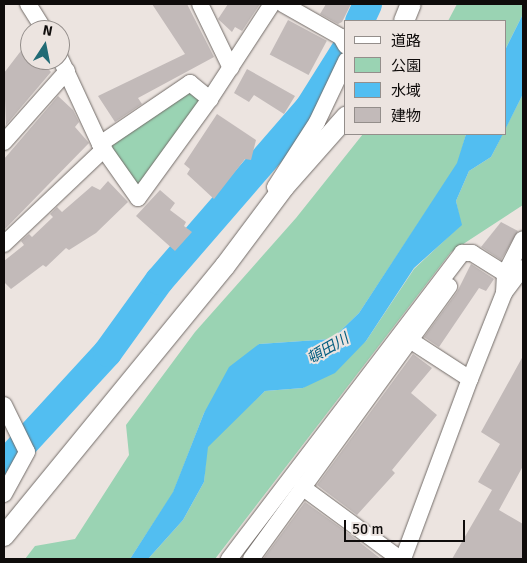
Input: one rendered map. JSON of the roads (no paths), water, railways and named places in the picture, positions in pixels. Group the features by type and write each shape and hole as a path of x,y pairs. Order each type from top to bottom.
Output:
{"street":[{"path":"28,4 38,20"},
{"path":"200,4 231,68"},
{"path":"66,70 102,146 138,198 210,99 272,4"},
{"path":"283,4 341,37 344,42"},
{"path":"404,20 411,4"},
{"path":"266,211 272,192 317,122 344,65"},
{"path":"4,142 60,70"},
{"path":"4,244 102,146 190,84 210,99"},
{"path":"4,536 266,211 344,119"},
{"path":"504,293 505,274 523,239"},
{"path":"229,559 462,253 472,253 505,274"},
{"path":"251,559 412,342 472,253"},
{"path":"302,488 402,559 504,293 523,268"},
{"path":"412,342 470,379"},
{"path":"4,405 27,452 4,494"}],"water":[{"path":"523,14 523,94 507,126 507,46"},
{"name":"頓田川","path":"466,135 502,135 491,157 469,171 456,201 462,225 414,268 366,341 335,373 303,388 265,391 208,447 204,482 183,520 148,559 130,559 173,492 204,413 229,367 259,344 332,339 359,313 457,163"}],"waterway":[{"path":"359,20 367,4"},
{"path":"4,464 107,352 159,280 309,107 344,51"}]}
